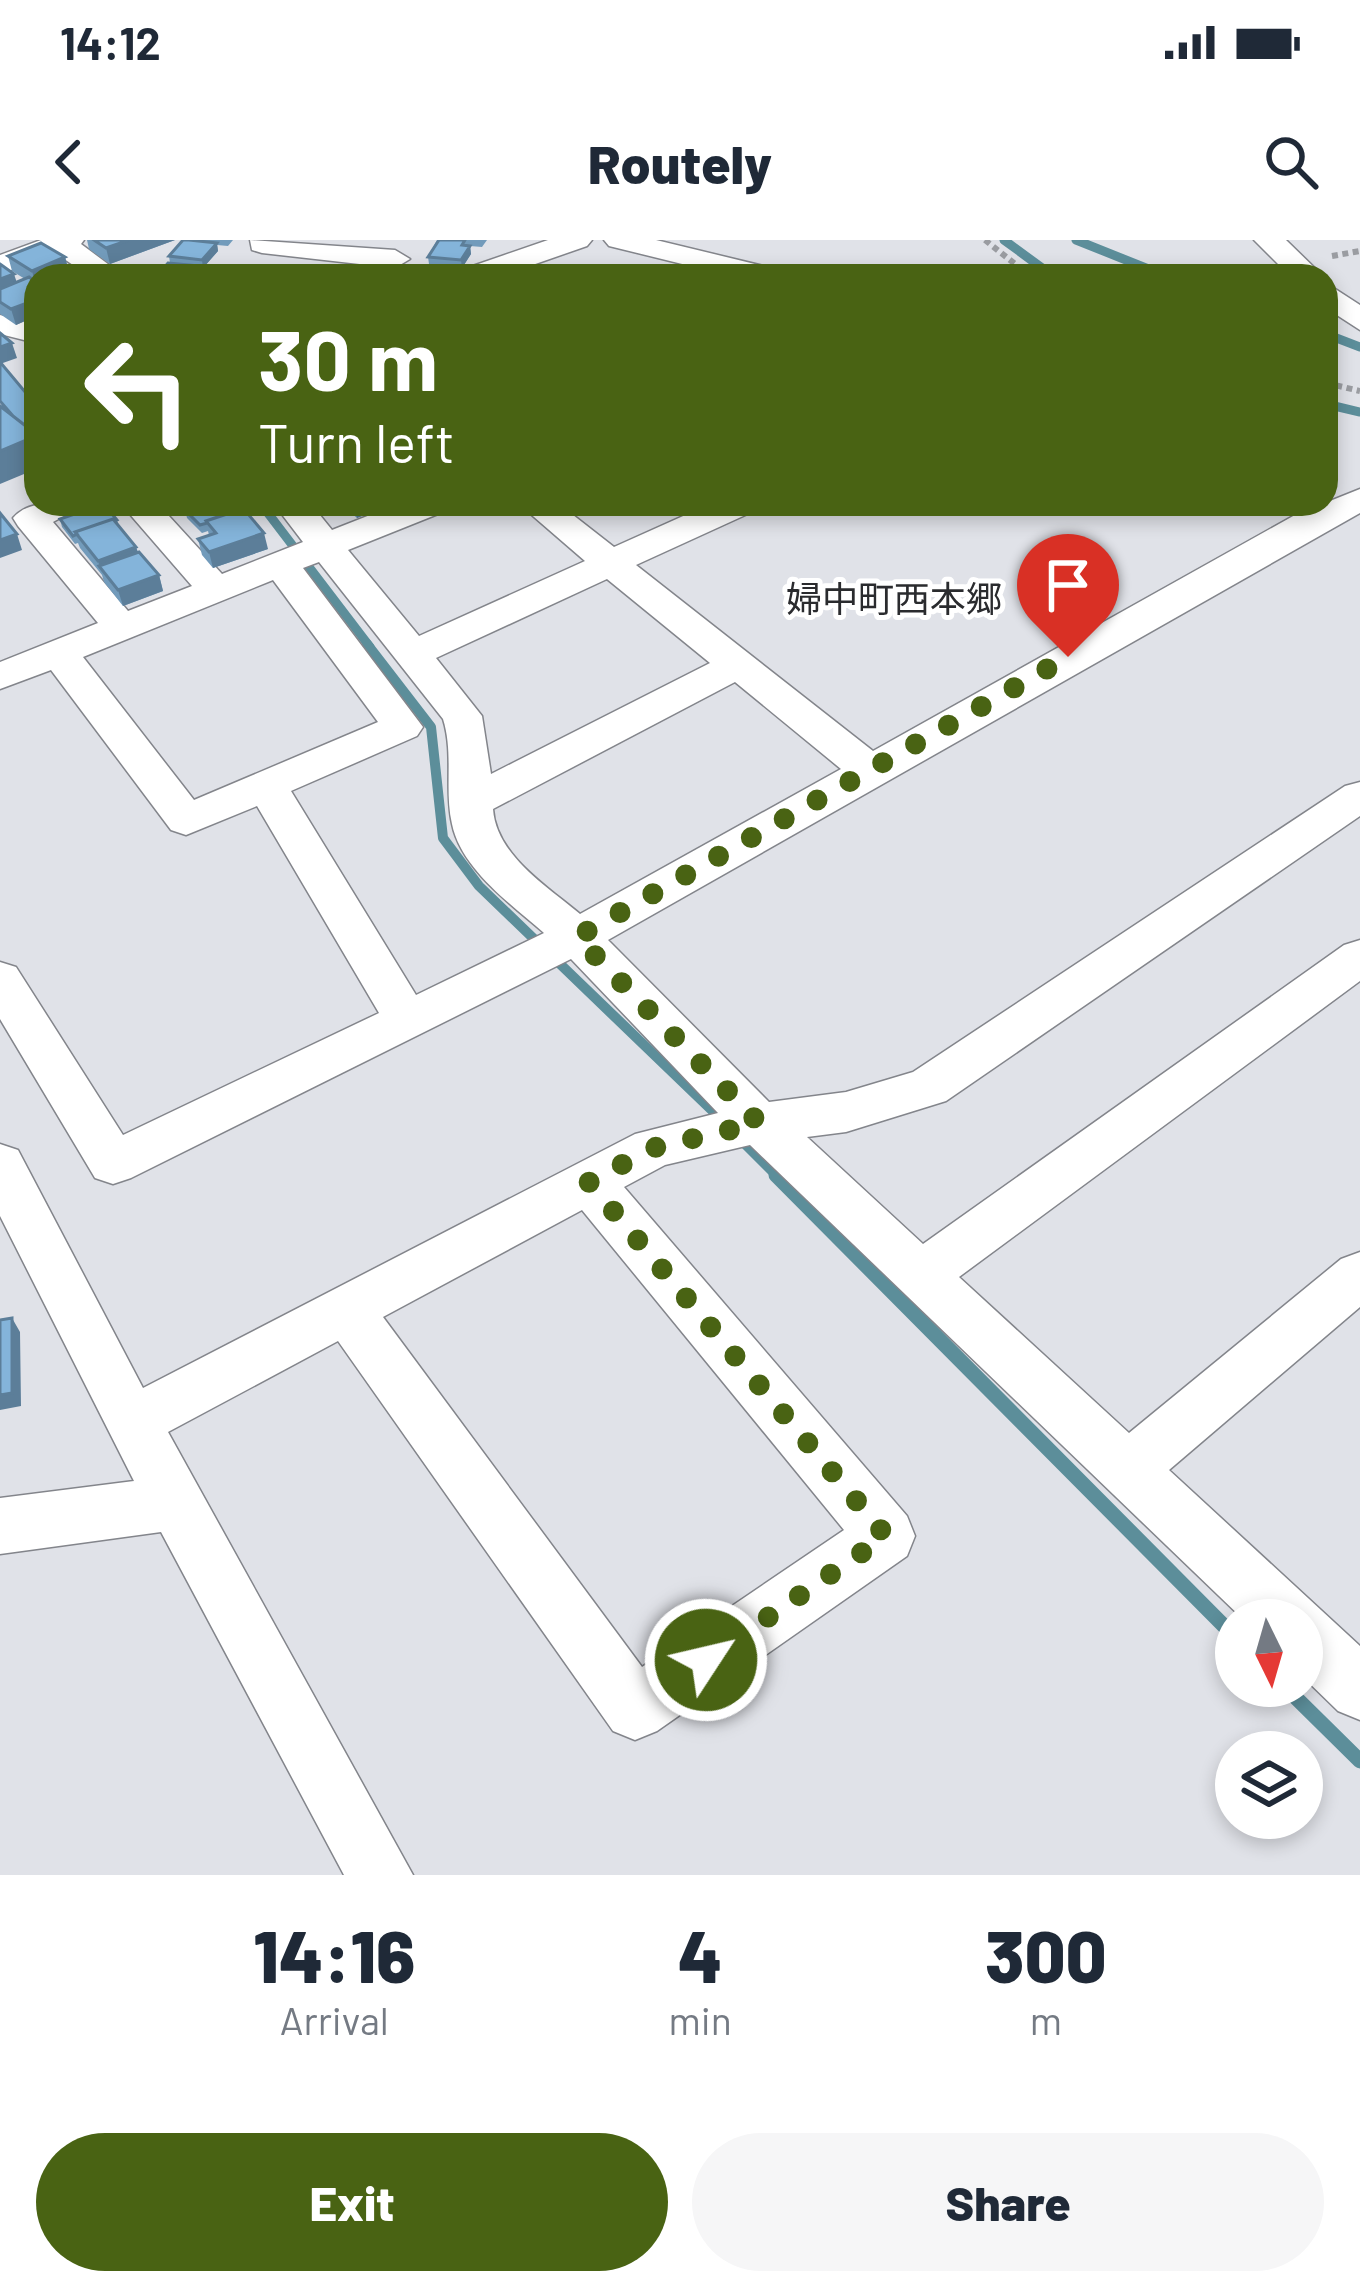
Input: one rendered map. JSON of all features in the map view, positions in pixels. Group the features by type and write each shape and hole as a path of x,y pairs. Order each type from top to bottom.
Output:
{"street":[{"path":"507,264 577,240"},
{"path":"619,240 689,264"},
{"path":"1270,240 1295,264"},
{"path":"0,265 64,242 93,264"},
{"path":"258,248 398,258"},
{"path":"36,516 31,518 121,627"},
{"path":"150,516 216,590"},
{"path":"301,516 462,716 469,737 473,827 502,871 577,937 759,1123 1265,1599"},
{"path":"0,676 401,516"},
{"path":"552,516 868,769"},
{"path":"412,654 713,516"},
{"path":"0,979 113,1163 577,937 1324,516"},
{"path":"59,653 186,820 268,789 403,727 282,566"},
{"path":"472,802 737,664"},
{"path":"268,789 407,1021"},
{"path":"132,1422 653,1148 759,1123 846,1112 929,1087 1360,796"},
{"path":"921,1275 1360,957"},
{"path":"0,1165 132,1422 376,1873"},
{"path":"346,1309 635,1709 886,1536 589,1182"},
{"path":"1127,1470 1360,1275"},
{"path":"0,1526 179,1502"},
{"path":"1323,1654 1360,1689"}],"path":[{"path":"985,240 1015,264"}],"building":[{"path":"94,240 129,240 106,248"},
{"path":"183,240 217,243 202,260 169,256"},
{"path":"439,240 465,240 462,245 470,246 461,260 428,257"},
{"path":"41,243 65,257 24,266 8,256"},
{"path":"0,264 14,274 0,279"},
{"path":"24,279 24,304 11,309 0,302 0,289"},
{"path":"0,362 24,391 24,425 0,401"},
{"path":"0,406 24,425 24,441 0,451"},
{"path":"0,513 17,534 0,540"},
{"path":"114,516 117,520 73,536 60,519"},
{"path":"191,516 221,516 206,521 200,525"},
{"path":"250,516 264,533 209,552 198,539 216,533 206,521"},
{"path":"113,519 136,547 98,561 75,532"},
{"path":"139,552 159,575 118,590 99,566"},
{"path":"12,1318 12,1393 0,1395 0,1320"}],"waterway":[{"path":"1004,240 1037,264"},
{"path":"1076,240 1136,264"},
{"path":"1338,339 1360,347"},
{"path":"1338,407 1360,412"},
{"path":"270,516 370,647"},
{"path":"367,644 431,727 443,838 479,886 723,1121"},
{"path":"737,1136 776,1175"},
{"path":"776,1175 779,1178"},
{"path":"776,1175 1215,1617"},
{"path":"1305,1707 1360,1761"}],"district":[{"name":"婦中町西本郷","path":"894,597"}],"route":[{"path":"706,1660 886,1536 589,1182 653,1148 759,1123 577,937 1068,657"}]}
